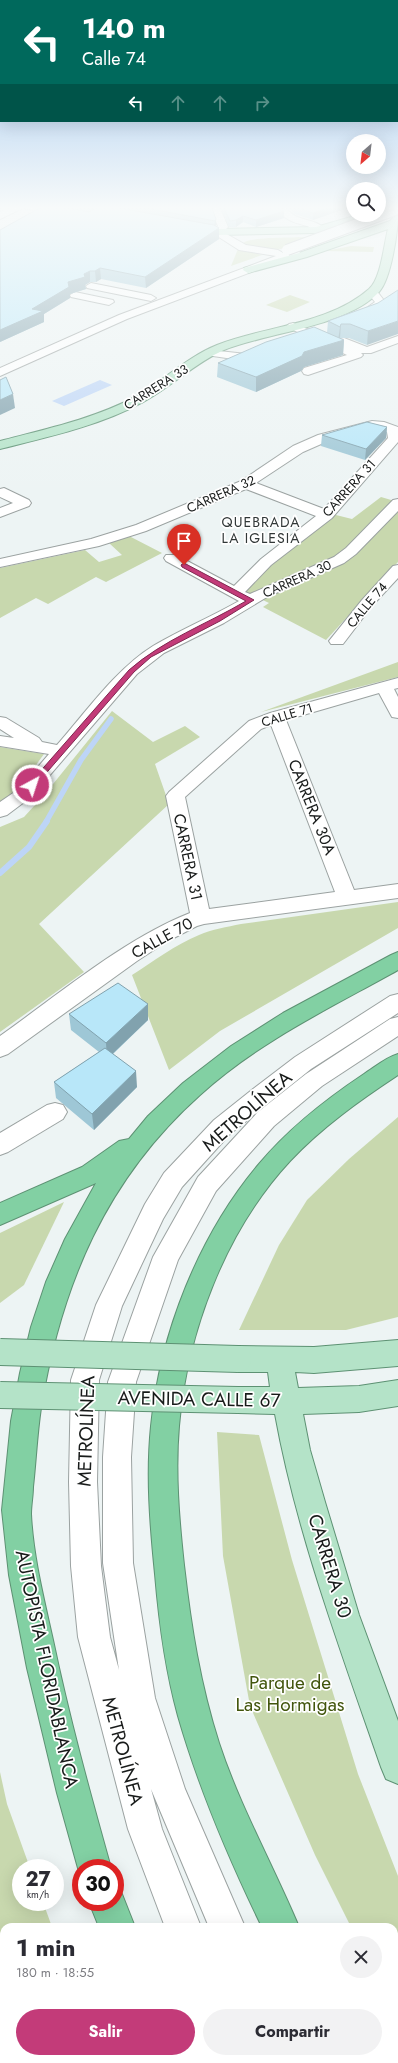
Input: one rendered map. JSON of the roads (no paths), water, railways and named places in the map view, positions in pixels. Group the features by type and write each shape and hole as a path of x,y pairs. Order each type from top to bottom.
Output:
{"highway":[{"name":"AUTOPISTA FLORIDABLANCA","path":"91,1859 69,1782 29,1605 17,1516 22,1441 31,1374 45,1319 60,1277 78,1236 98,1199 120,1166 144,1136 171,1107 223,1062 254,1041 398,960"},
{"path":"279,1923 239,1840 213,1777 193,1714 174,1620 164,1528 164,1463 167,1409 175,1365 188,1321 205,1276 239,1209 258,1182 280,1156 315,1122 337,1103 398,1063"},
{"path":"0,1214 91,1174 144,1136"},
{"path":"110,1911 115,1923"}],"main road":[{"name":"CARRERA 33","path":"0,446 82,423 121,409 152,392 210,353 234,342 343,311 356,302"},
{"path":"0,1352 279,1360 335,1359 398,1353"},
{"name":"CARRERA 30","path":"279,1360 296,1450 344,1615 398,1767"},
{"name":"AVENIDA CALLE 67","path":"0,1395 286,1400 364,1399 398,1393"}],"street":[{"path":"110,302 124,305"},
{"path":"0,363 124,305 135,302"},
{"path":"0,372 123,317 162,302"},
{"path":"348,323 359,318 380,302"},
{"path":"298,324 322,332 367,351 398,339"},
{"path":"300,340 322,332"},
{"path":"308,371 357,355 322,332"},
{"path":"210,353 247,358 269,350"},
{"name":"CARRERA 32","path":"0,563 38,556 124,534 246,484 308,444 323,438 386,424"},
{"name":"CARRERA 31","path":"236,593 262,566 327,515 394,439 395,432 386,424"},
{"path":"246,484 327,515"},
{"path":"0,492 4,492 24,503 0,513"},
{"name":"CARRERA 30","path":"0,812 25,793 53,750 131,671 149,656 218,620 250,600 293,579 329,565 351,551 398,503"},
{"path":"171,558 250,600"},
{"path":"262,566 293,579"},
{"name":"CALLE 74","path":"337,642 367,603 398,568"},
{"path":"391,685 398,713"},
{"name":"CALLE 71","path":"175,796 255,725 276,717 391,685"},
{"name":"CARRERA 30A","path":"276,717 347,898"},
{"path":"0,722 53,750"},
{"path":"0,741 53,750"},
{"name":"CARRERA 31","path":"175,796 201,917"},
{"name":"CALLE 70","path":"0,1048 100,975 161,935 201,917 398,891"},
{"name":"METROLÍNEA","path":"181,1923 145,1829 94,1637 86,1566 83,1482 85,1380 109,1305 154,1212 173,1180 222,1127 261,1095 303,1063 398,1002"},
{"name":"METROLÍNEA","path":"225,1923 169,1792 139,1698 118,1563 117,1457 122,1382 166,1257 207,1184 266,1119 314,1080 398,1025"},
{"path":"0,1146 54,1112"}],"water":[{"path":"100,380 112,385 64,406 52,401"}],"waterway":[{"name":"QUEBRADA LA IGLESIA","path":"46,822 81,760 111,719"},
{"name":"QUEBRADA LA IGLESIA","path":"0,873 29,847 47,821"}],"district":[{"name":"QUEBRADA LA IGLESIA","path":"261,530"}],"park label":[{"name":"Parque de Las Hormigas","path":"290,1693"}]}
